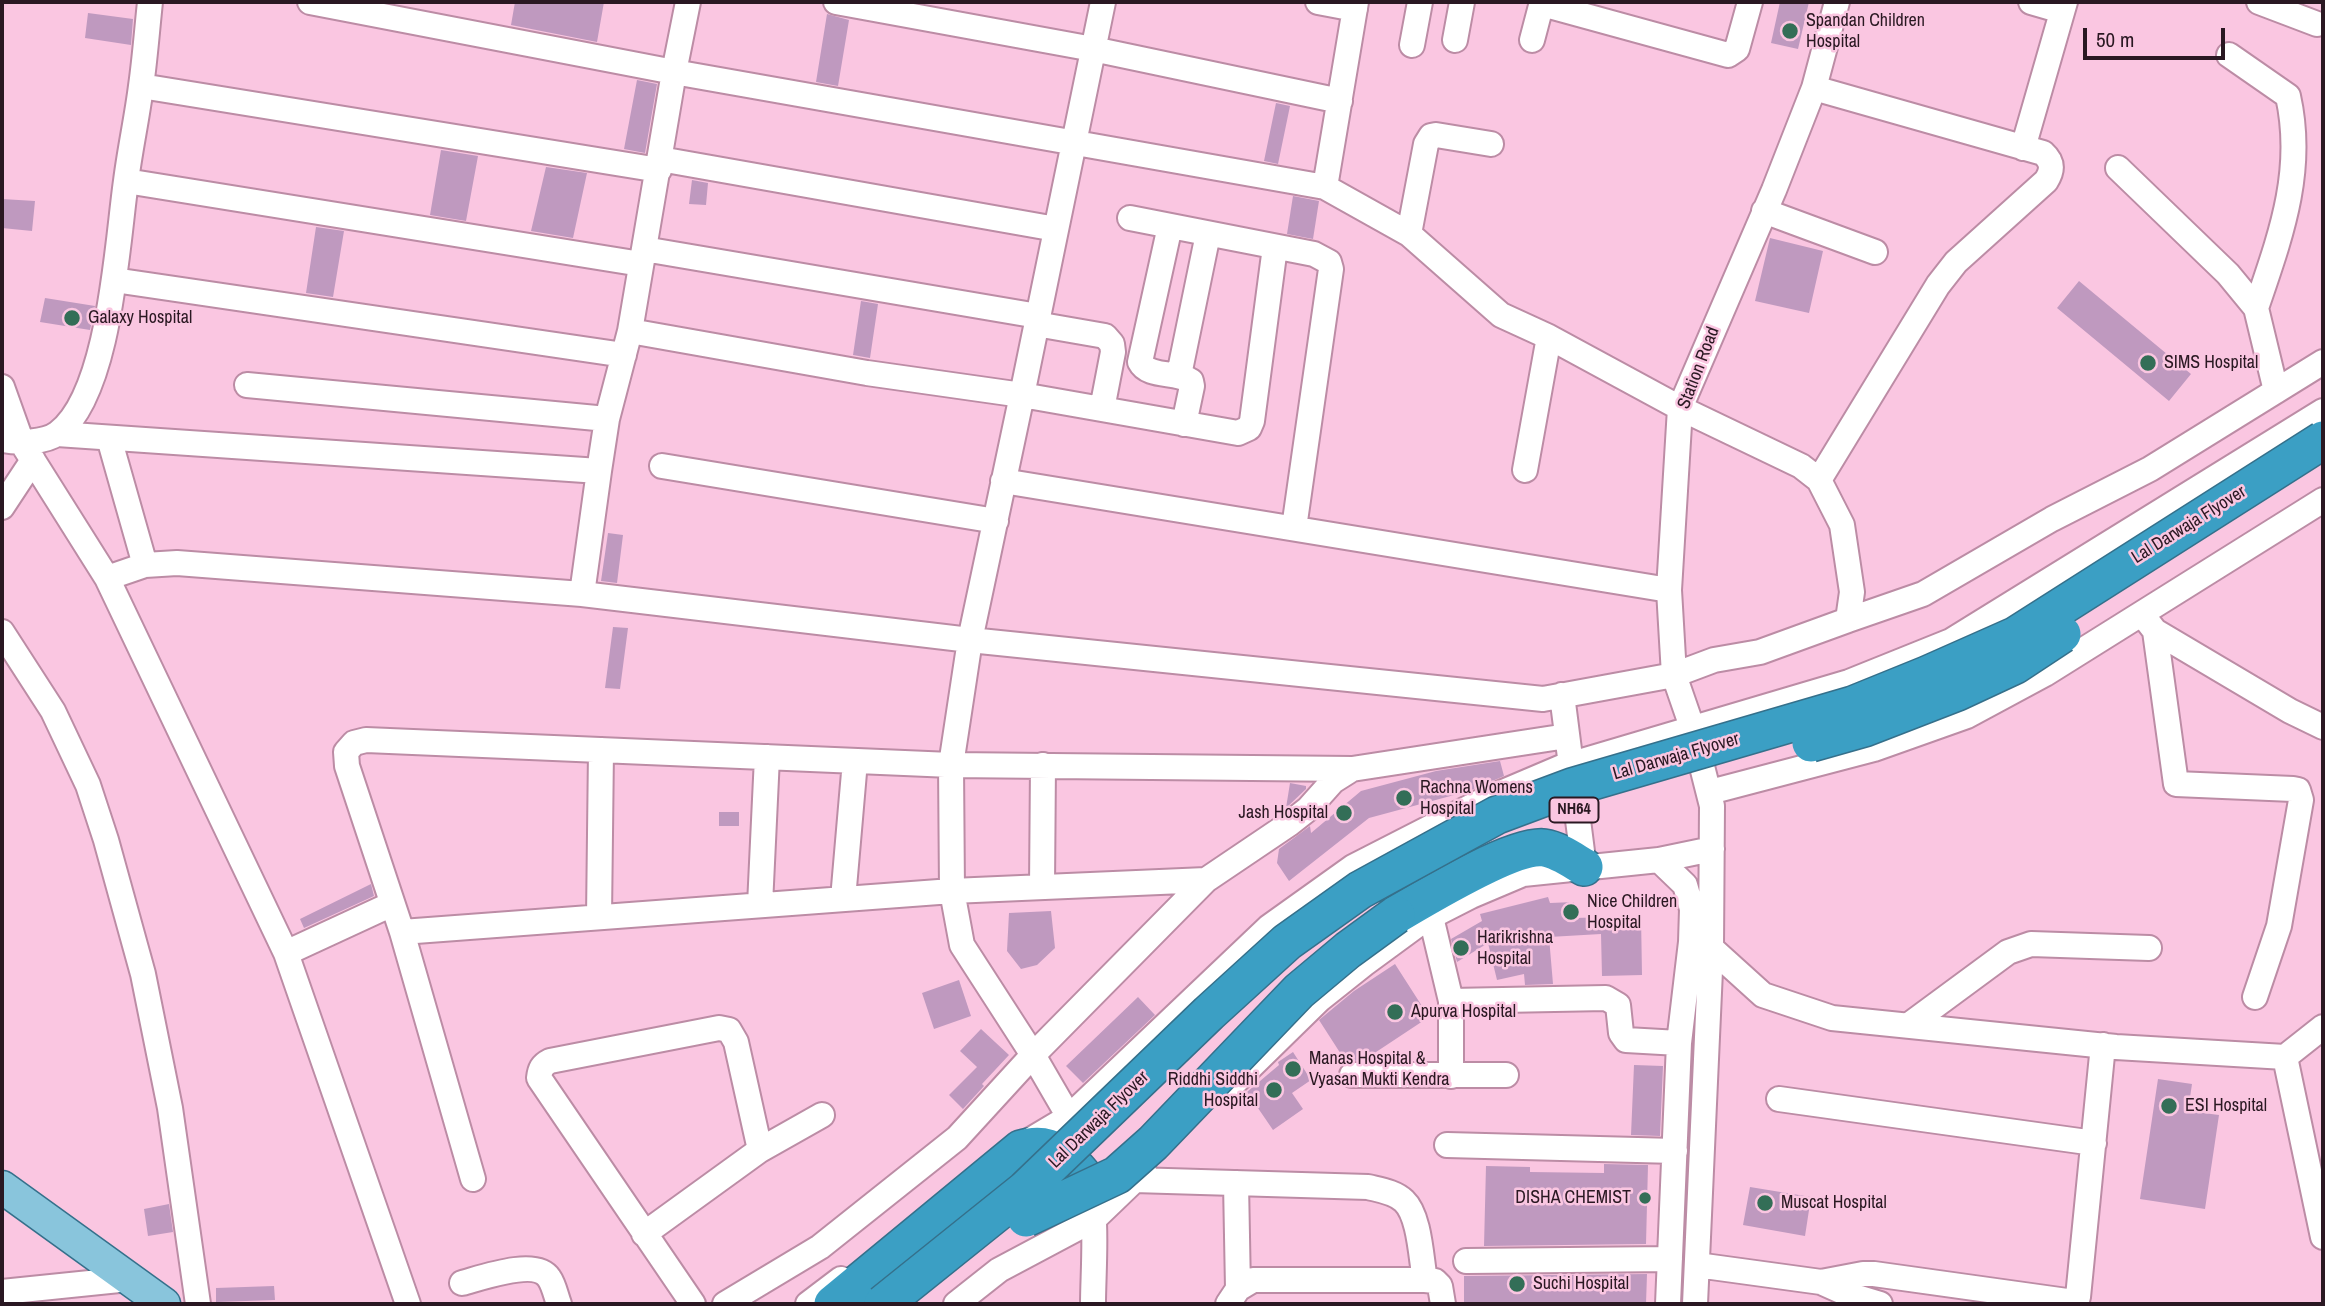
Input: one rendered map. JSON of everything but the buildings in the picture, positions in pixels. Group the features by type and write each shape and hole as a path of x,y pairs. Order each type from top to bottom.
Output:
{"highway":[{"name":"Lal Darwaja Flyover","path":"883,1304 1025,1190 1287,942 1360,890 1497,815 1572,787 1853,705 2015,636 2323,440"},
{"name":"Lal Darwaja Flyover","path":"917,1304 1026,1218 1107,1148 1222,1031 1298,965 1364,915 1434,872 1579,808 1864,728 1957,692 2015,665 2323,470"},
{"path":"1026,1218 1117,1175 1153,1143 1299,991 1348,950 1414,916 1439,890 1520,850 1545,848 1584,867"},
{"path":"833,1304 1021,1149 1035,1145 1046,1147 1073,1163 1091,1202"}],"main road":[{"path":"2,1187 164,1304"}],"street":[{"path":"57,434 81,405 100,353 114,280 150,2"},
{"path":"310,2 674,72 1325,187 1409,234 1501,315 1549,337 1680,408 1801,466 1819,480 1842,525 1852,593 1848,620"},
{"path":"582,594 607,419 630,331 688,2"},
{"path":"836,2 1093,50 1340,101"},
{"path":"1093,1304 1091,1202 1069,1117 1033,1055 962,945 952,891 951,765 970,640 1023,396 1102,2"},
{"path":"1318,2 1356,5 1325,187"},
{"path":"1412,45 1420,2"},
{"path":"1455,40 1462,2"},
{"path":"1532,40 1542,3 1728,55 1737,49 1750,2"},
{"name":"Station Road","path":"1695,1304 1711,948 1712,806 1692,727 1674,675 1669,590 1680,408 1814,88 1838,2"},
{"path":"2023,148 2064,6 2031,2"},
{"path":"2259,2 2317,24"},
{"path":"2229,55 2288,96 2293,116 2293,183 2278,242 2256,308"},
{"path":"141,86 1056,229"},
{"path":"1814,88 2043,153 2049,158 2051,173 2046,181 1956,262 1938,285 1819,480"},
{"path":"1409,234 1426,144 1431,136 1491,144"},
{"path":"2118,168 2228,274 2256,308 2276,391"},
{"path":"126,181 642,257 1037,320 1105,336 1112,344 1113,352 1102,409"},
{"path":"1763,211 1875,252"},
{"path":"1130,218 1314,254 1329,262 1331,269 1294,528"},
{"path":"1170,226 1140,362 1142,368 1187,378 1192,386 1184,424"},
{"path":"1179,375 1208,234"},
{"path":"630,331 867,373 1023,396 1238,433 1248,428 1252,421 1275,247"},
{"path":"114,280 624,355"},
{"path":"1525,470 1549,337"},
{"path":"107,578 145,565 177,563 582,594 970,640 1543,699 1674,675 1714,660 1760,652 1923,594 2052,519 2150,469 2323,362"},
{"path":"247,385 607,419"},
{"path":"2,387 19,448 107,578 286,953 408,1304"},
{"path":"808,1304 1007,1154 1069,1117 1269,927 1353,867 1482,801 1571,764 1849,682 1951,641 2323,411"},
{"path":"19,448 57,434 599,471"},
{"path":"109,438 145,565"},
{"path":"2,507 19,448"},
{"path":"662,466 996,521"},
{"path":"1003,481 1669,590"},
{"path":"1710,792 1874,749 1967,716 2148,622 2323,500"},
{"path":"2148,622 2290,711 2323,727"},
{"path":"2148,622 2176,784 2293,789 2301,794 2279,926 2255,997"},
{"path":"2,632 53,711 88,785 106,840 143,974 170,1108 198,1304"},
{"path":"1951,641 1969,651 1982,668 1988,684 1986,705"},
{"path":"1916,656 1910,679 1910,703 1915,714 1934,728"},
{"path":"1562,695 1584,867 1659,860 1712,849"},
{"path":"473,1179 402,932 347,766 346,752 354,743 366,740 951,765 1352,769 1567,736"},
{"path":"599,917 601,750"},
{"path":"760,905 767,757"},
{"path":"843,899 856,761"},
{"path":"1042,887 1043,765"},
{"path":"725,1304 820,1247 957,1138 1033,1055 1206,880 1308,810 1333,781 1352,769"},
{"path":"1659,860 1685,885 1692,909 1691,942 1679,1043 1668,1304"},
{"path":"402,932 952,891 1206,880"},
{"path":"286,953 392,904"},
{"path":"956,1304 1091,1202 1134,1180 1320,999 1364,964 1414,916 1451,1001 1451,1076"},
{"path":"1909,1025 2020,946 2031,944 2148,948"},
{"path":"1711,948 1763,995 1832,1018 2103,1045 2285,1057 2323,1027"},
{"path":"1451,1001 1606,998 1618,1005 1621,1032 1626,1040 1679,1043"},
{"path":"693,1304 539,1078 543,1065 550,1061 719,1028 729,1030 736,1042 760,1150"},
{"path":"1821,1282 1874,1274 2074,1302 2078,1297 2103,1045"},
{"path":"2285,1057 2323,1237"},
{"path":"1352,1075 1506,1075"},
{"path":"1779,1099 2094,1143"},
{"path":"644,1234 760,1150 822,1115"},
{"path":"1447,1145 1675,1151"},
{"path":"1134,1180 1368,1187 1388,1192 1404,1200 1414,1216 1425,1280"},
{"path":"1233,1297 1236,1183"},
{"path":"1466,1261 1670,1259"},
{"path":"1697,1265 1821,1282 1880,1304"},
{"path":"462,1283 528,1268 542,1271 549,1278 559,1304"},
{"path":"2,1292 129,1279"},
{"path":"1233,1297 1253,1279 1425,1280 1435,1281 1440,1286 1443,1304"}],"place":[{"name":"Spandan Children Hospital","path":"1790,31"},
{"name":"Galaxy Hospital","path":"72,318"},
{"name":"SIMS Hospital","path":"2148,363"},
{"name":"Rachna Womens Hospital","path":"1404,798"},
{"name":"Jash Hospital","path":"1344,813"},
{"name":"Nice Children Hospital","path":"1571,912"},
{"name":"Harikrishna Hospital","path":"1461,948"},
{"name":"Apurva Hospital","path":"1395,1012"},
{"name":"Manas Hospital & Vyasan Mukti Kendra","path":"1293,1069"},
{"name":"Riddhi Siddhi Hospital","path":"1274,1090"},
{"name":"ESI Hospital","path":"2169,1106"},
{"name":"DISHA CHEMIST","path":"1645,1198"},
{"name":"Muscat Hospital","path":"1765,1203"},
{"name":"Suchi Hospital","path":"1517,1284"}]}
